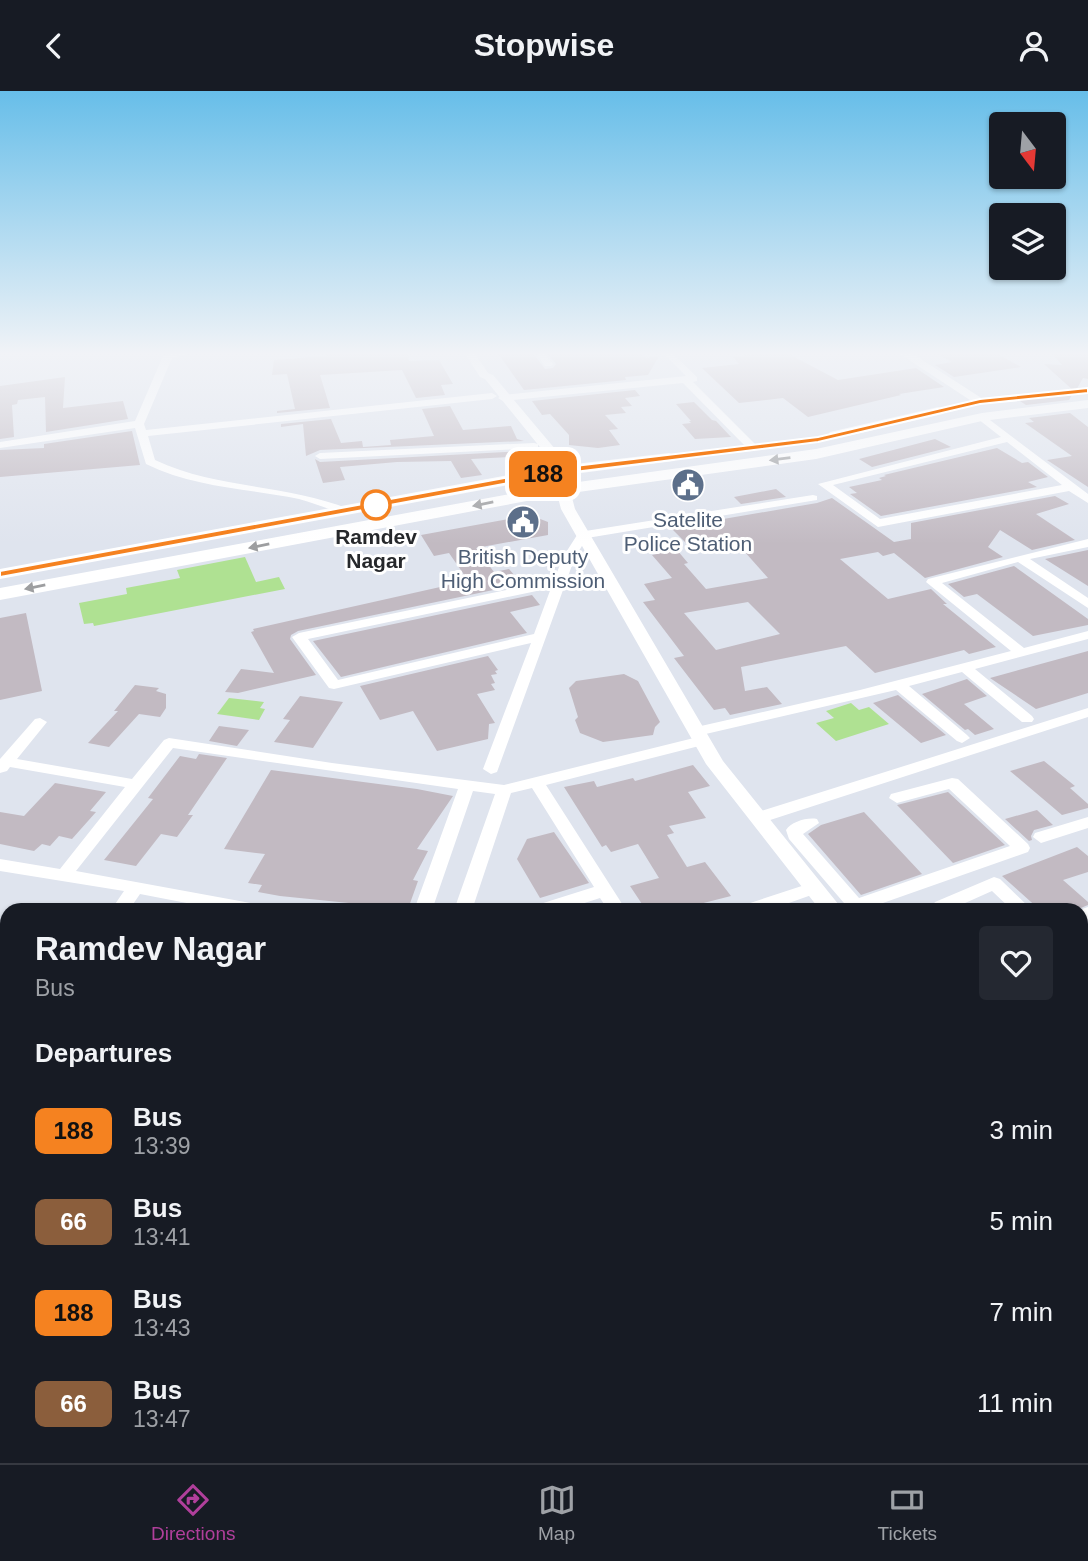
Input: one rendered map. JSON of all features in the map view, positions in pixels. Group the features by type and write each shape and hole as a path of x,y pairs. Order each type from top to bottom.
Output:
{"main road":[{"path":"0,574 345,511 818,439 934,416"},
{"path":"0,594 561,480 816,454 879,442 955,416"}],"street":[{"path":"145,416 140,429 150,462 161,469 189,477 308,498 345,511"},
{"path":"0,445 60,434 285,416"},
{"path":"512,416 561,480"},
{"path":"516,416 559,462 568,509 715,764 826,903"},
{"path":"721,416 753,448"},
{"path":"992,416 1009,438 1088,500"},
{"path":"1009,438 824,484 878,523 1072,487"},
{"path":"320,456 534,446"},
{"path":"491,769 569,557 583,535 813,498"},
{"path":"1021,652 932,582 1088,543"},
{"path":"1020,558 1088,604"},
{"path":"539,638 334,685 299,637 559,583"},
{"path":"64,875 169,743 504,790 1088,635"},
{"path":"965,667 1027,719"},
{"path":"898,684 962,738"},
{"path":"758,818 1088,712"},
{"path":"3,766 40,722"},
{"path":"3,766 134,784"},
{"path":"536,782 613,903"},
{"path":"864,903 1022,848 952,783 897,798"},
{"path":"425,903 467,785"},
{"path":"465,903 504,790"},
{"path":"1041,837 1088,822"},
{"path":"811,823 793,830 795,835 846,903"},
{"path":"0,865 219,903"},
{"path":"948,903 994,883 1015,903"},
{"path":"125,903 136,887"},
{"path":"770,903 814,888"},
{"path":"565,903 605,890"}],"green space":[{"path":"245,557 256,582 279,577 285,589 94,626 93,623 84,624 79,603 127,594 126,588 180,578 177,570"},
{"path":"229,698 264,702 260,708 265,709 259,720 217,714"},
{"path":"851,703 859,710 869,707 889,724 836,741 816,723 834,718 826,711"}],"building":[{"path":"0,416 13,416 14,437 0,439"},
{"path":"46,416 127,416 128,419 46,432"},
{"path":"425,416 455,416 463,430 511,426 517,439 524,441 320,450 306,456 303,424 281,427 281,424 331,419 341,443 362,441 363,447 391,445 390,440 434,436"},
{"path":"552,416 606,416 618,429 609,430 620,445 598,448 569,445 569,435"},
{"path":"687,416 708,416 731,437 695,439 682,424 691,421"},
{"path":"1074,416 1088,427 1088,487 1047,460 1072,456 1025,423 1034,422 1029,418"},
{"path":"132,431 140,465 0,477 0,450 44,448 44,444"},
{"path":"935,439 951,447 872,467 859,459"},
{"path":"997,448 1022,463 1028,462 1048,477 1028,482 1037,487 881,516 850,494 857,493 849,487 882,480 879,478 886,476 884,475"},
{"path":"526,451 528,456 471,459 482,475 461,478 451,461 397,462 340,467 345,480 323,483 315,459 320,462"},
{"path":"776,489 786,497 741,504 734,497"},
{"path":"1055,496 1069,504 1036,514 1075,540 1032,550 1000,530 988,547 1003,557 925,578 894,553 883,556 878,552 840,559 888,599 931,589 947,604 943,604 996,647 969,654 964,650 875,673 846,646 741,667 745,691 767,687 782,704 730,715 725,708 714,710 674,658 684,656 643,602 655,600 644,584 672,578 652,555 677,550 688,563 684,564 706,589 768,578 744,551 737,553 722,538 687,544 671,528 817,503 832,498 894,542 911,539 911,523","holes":["748,602 780,634 716,650 684,613"]},
{"path":"530,515 548,522 548,535 476,548 494,572 509,569 522,584 298,631 291,635 290,639 316,675 238,693 225,692 241,669 274,673 251,632 253,629 458,583 467,579 449,553 434,556 421,535"},
{"path":"1088,550 1088,586 1045,559"},
{"path":"1014,566 1088,619 1088,625 1033,636 977,594 964,597 948,584"},
{"path":"532,595 540,605 510,612 527,633 341,677 313,641"},
{"path":"26,613 42,691 0,700 0,618"},
{"path":"1088,651 1088,693 1036,709 990,678"},
{"path":"488,656 498,670 495,671 497,674 491,675 495,683 491,684 495,690 477,694 495,723 489,724 488,739 437,751 413,711 380,720 360,686"},
{"path":"624,674 638,681 660,722 653,735 603,742 580,733 569,688 576,681"},
{"path":"967,679 987,696 964,704 994,729 975,735 968,729 965,730 922,694"},
{"path":"135,685 159,688 156,691 166,694 166,708 160,717 139,714 109,747 88,743 118,711 114,711"},
{"path":"898,695 946,735 921,743 873,703"},
{"path":"300,696 343,702 313,748 274,742 290,720 283,719"},
{"path":"219,726 249,730 237,746 209,741"},
{"path":"199,754 227,758 188,815 193,815 177,837 161,834 136,866 104,860 153,799 148,798 180,756 196,759"},
{"path":"1044,761 1075,786 1070,788 1088,804 1088,808 1062,815 1010,771"},
{"path":"693,765 710,786 688,792 706,818 669,826 674,833 667,835 687,867 705,862 731,896 704,903 641,903 630,886 659,878 638,844 611,852 606,845 602,847 564,787 594,781 597,787 633,778 635,781"},
{"path":"271,770 453,796 417,849 428,851 413,880 418,881 410,903 349,903 258,892 262,885 248,883 265,854 224,849"},
{"path":"55,783 106,792 90,811 96,812 72,839 59,836 50,846 42,844 34,851 0,844 0,812 24,816"},
{"path":"948,792 1005,845 953,863 897,805"},
{"path":"1037,810 1053,825 1034,830 1032,840 1029,841 1005,819"},
{"path":"864,812 922,874 861,895 808,834 821,825"},
{"path":"554,832 589,883 540,898 517,859 527,839"},
{"path":"1077,847 1088,856 1088,872 1063,880 1088,903 1032,903 1002,876"}],"bus line":[{"name":"188","path":"0,574 558,471 818,439 916,416"}],"place":[{"name":"Satelite Police Station","path":"688,485"},
{"name":"Ramdev Nagar","path":"376,505"},
{"name":"British Deputy High Commission","path":"523,522"}]}
